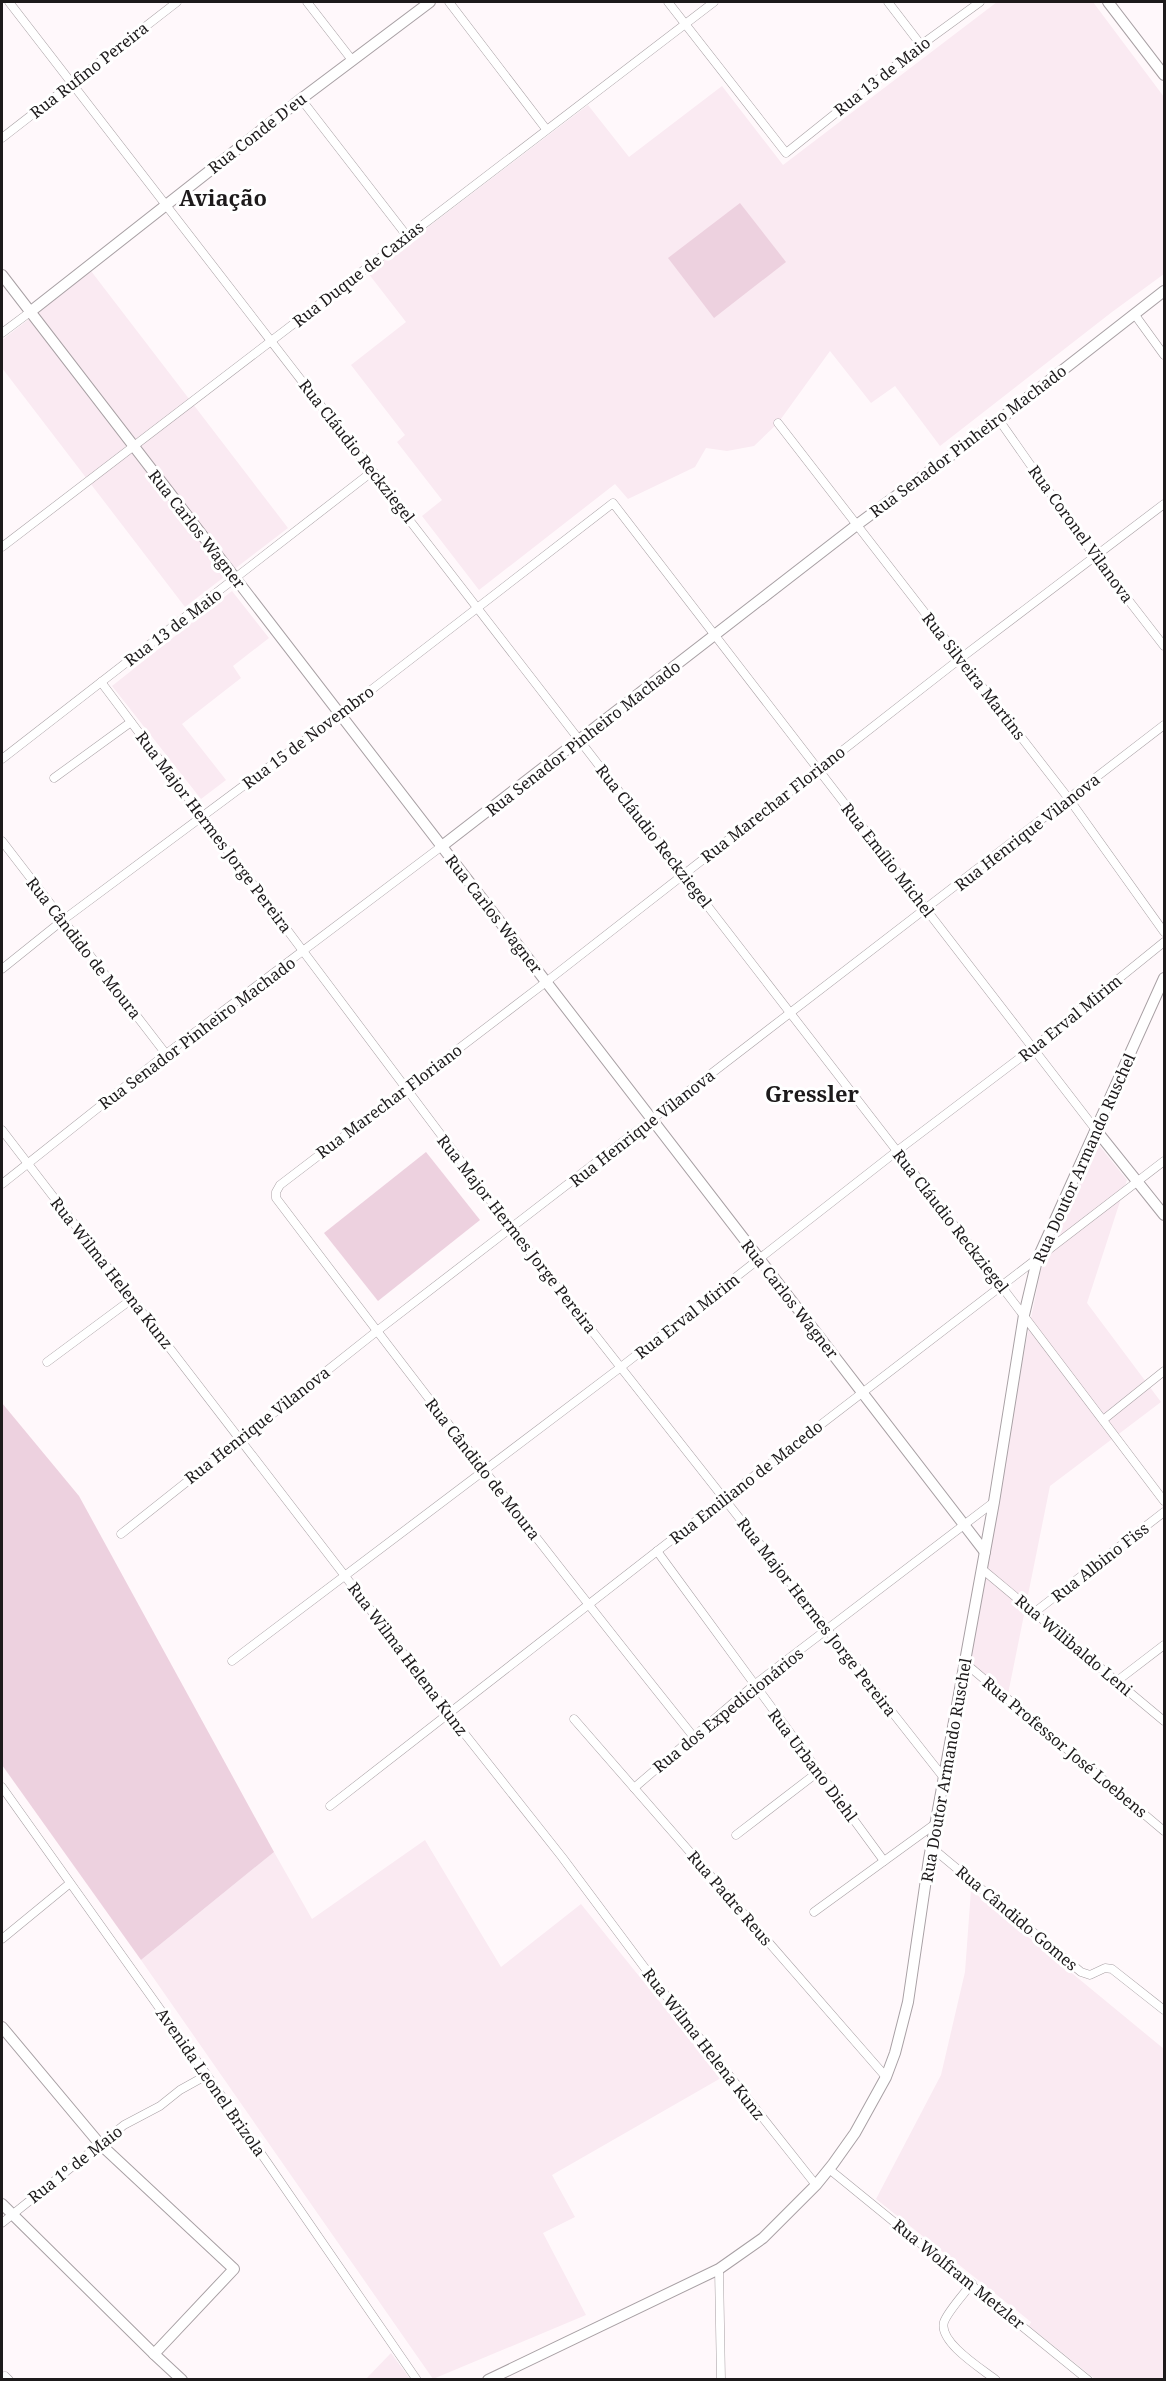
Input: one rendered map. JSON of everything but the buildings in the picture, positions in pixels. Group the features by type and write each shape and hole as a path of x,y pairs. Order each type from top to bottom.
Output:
{"main road":[{"name":"Rua Conde D'eu","path":"30,312 300,99 430,2"},
{"path":"1108,2 1164,75"},
{"name":"Rua Carlos Wagner","path":"2,275 985,1552"},
{"name":"Rua Senador Pinheiro Machado","path":"442,846 1164,291"},
{"name":"Rua Doutor Armando Ruschel","path":"488,2379 719,2269 763,2238 829,2169 855,2133 886,2077 895,2053 908,2002 931,1847 994,1502 1024,1315 1037,1260 1164,978"},
{"name":"Rua Emílio Michel","path":"1096,1130 1164,1215"},
{"path":"2,2027 99,2143 234,2269 154,2354"},
{"path":"2,2205 6,2219 182,2379"}],"street":[{"name":"Rua Cláudio Reckziegel","path":"9,2 791,1012 1164,1501"},
{"name":"Rua Rufino Pereira","path":"2,138 177,2"},
{"path":"307,2 352,60"},
{"path":"449,2 546,129"},
{"path":"669,2 685,24"},
{"name":"Rua Duque de Caxias","path":"2,547 714,2"},
{"path":"888,2 921,45"},
{"name":"Rua 13 de Maio","path":"685,24 786,153 921,45 980,2"},
{"path":"300,99 407,236"},
{"path":"2,333 30,312"},
{"path":"1134,315 1164,355"},
{"name":"Rua Coronel Vilanova","path":"999,420 1095,557 1164,646"},
{"name":"Rua Silveira Martins","path":"778,423 1069,799 1164,932"},
{"name":"Rua 13 de Maio","path":"2,759 373,471"},
{"name":"Rua 15 de Novembro","path":"2,969 63,920 340,714 613,503"},
{"name":"Rua Emílio Michel","path":"613,503 1096,1130"},
{"name":"Rua Marechar Floriano","path":"276,1198 280,1185 546,982 818,768 1164,504"},
{"name":"Rua Major Hermes Jorge Pereira","path":"100,682 511,1228 944,1778"},
{"path":"54,778 131,722"},
{"name":"Rua Henrique Vilanova","path":"121,1534 376,1331 1164,725"},
{"name":"Rua Cândido de Moura","path":"2,842 166,1054"},
{"name":"Rua Senador Pinheiro Machado","path":"2,1184 166,1054 442,846"},
{"name":"Rua Erval Mirim","path":"232,1661 621,1367 897,1151 1033,1048 1164,942"},
{"name":"Rua Wilma Helena Kunz","path":"2,1130 449,1714 562,1857 656,1983 816,2185"},
{"name":"Rua Emiliano de Macedo","path":"330,1806 862,1392 1164,1161"},
{"name":"Rua Cândido de Moura","path":"276,1198 484,1471 693,1736"},
{"path":"47,1362 132,1299"},
{"path":"1103,1420 1164,1371"},
{"name":"Rua dos Expedicionários","path":"634,1788 754,1685 994,1502"},
{"name":"Rua Albino Fiss","path":"1035,1612 1164,1512"},
{"name":"Rua Urbano Diehl","path":"657,1551 885,1861"},
{"name":"Rua Wilibaldo Leni","path":"982,1569 1164,1721"},
{"path":"1117,1681 1164,1645"},
{"name":"Rua Professor José Loebens","path":"965,1663 1164,1831"},
{"name":"Rua Padre Reus","path":"574,1719 886,2077"},
{"path":"736,1835 818,1772"},
{"name":"Avenida Leonel Brizola","path":"2,1787 69,1884 207,2074 417,2379"},
{"path":"814,1912 935,1824"},
{"name":"Rua Cândido Gomes","path":"931,1847 1081,1972 1089,1975 1105,1968 1112,1969 1164,2010"},
{"path":"2,1939 69,1884"},
{"name":"Rua 1º de Maio","path":"6,2219 99,2143 207,2074"},
{"name":"Rua Wolfram Metzler","path":"829,2169 1088,2379"},
{"path":"719,2269 721,2379"},
{"path":"972,2283 945,2322 944,2334 951,2345 996,2379"}],"shaded area":[{"path":"997,2 1093,2 1164,97 1164,274 940,446 895,386 871,403 830,351 778,423 754,446 727,451 706,448 695,467 628,499 615,484 479,590 422,516 442,500 397,442 405,435 351,365 406,322 368,273 588,105 629,157 722,86 783,165"},
{"path":"740,203 786,262 714,318 668,258"},
{"path":"91,271 288,528 185,607 2,368 2,340"},
{"path":"232,591 269,638 233,666 241,678 182,724 226,780 201,799 112,686"},
{"path":"1098,1144 1127,1180 1087,1303 1161,1402 1050,1486 1008,1694 970,1663 1025,1347 1041,1269 1058,1227"},
{"path":"426,1152 480,1220 378,1301 324,1233"},
{"path":"2,1403 79,1496 274,1852 141,1960 2,1765"},
{"path":"425,1840 501,1967 581,1904 721,2078 552,2175 575,2217 543,2233 586,2315 433,2379 141,1960 274,1852 312,1919"},
{"path":"971,1890 1164,2049 1164,2379 1095,2379 1029,2326 1031,2322 876,2199 941,2075 965,1972"},
{"path":"391,2353 410,2379 366,2379"}],"district":[{"name":"Aviação","path":"223,198"},
{"name":"Gressler","path":"812,1094"}]}
